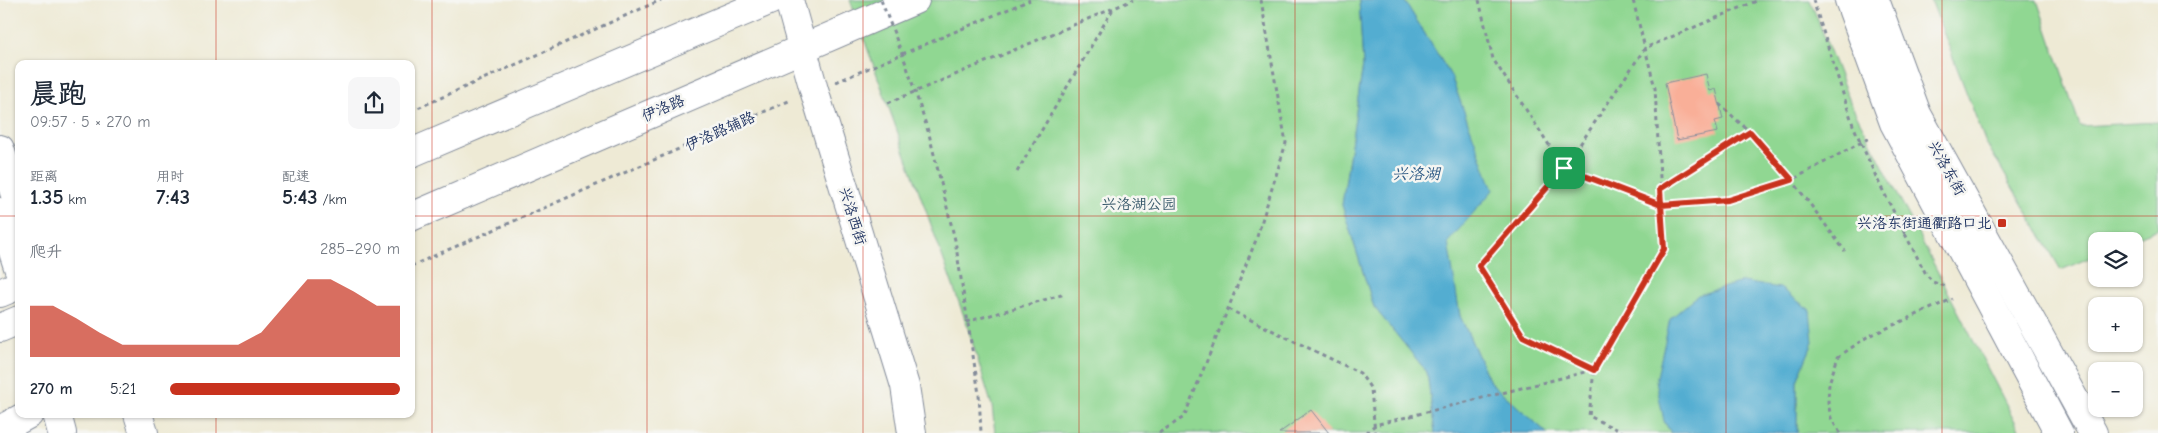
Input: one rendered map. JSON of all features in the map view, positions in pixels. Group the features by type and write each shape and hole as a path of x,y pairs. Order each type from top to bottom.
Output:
{"street":[{"path":"415,150 771,0"},
{"name":"兴洛西街","path":"789,0 811,43"},
{"name":"兴洛西街","path":"809,0 811,43 905,386 912,433"},
{"name":"伊洛路","path":"415,215 811,43 915,0"},
{"name":"兴洛东街","path":"1849,0 1894,123 2059,433"},
{"name":"兴洛东街","path":"1875,0 1918,114 2093,433"},
{"name":"兴洛西街","path":"822,87 923,381 931,433"},
{"path":"0,149 15,195"},
{"path":"0,212 15,258"},
{"path":"0,293 15,287"},
{"path":"0,328 15,322"},
{"path":"0,421 15,415"},
{"path":"0,430 22,418"},
{"path":"59,418 62,433"},
{"path":"60,418 67,433"},
{"path":"139,418 144,433"}],"path":[{"path":"415,109 661,0"},
{"path":"881,0 906,64 929,134 955,240 979,394 981,433"},
{"name":"伊洛路辅路","path":"415,264 822,87 1030,0"},
{"path":"888,103 1133,0"},
{"path":"1160,433 1184,417 1256,240 1286,143 1261,0"},
{"path":"1479,0 1493,59 1564,168 1661,205 1728,200 1792,180 1869,138"},
{"path":"1624,433 1590,416 1594,370 1664,249 1655,88 1632,0"},
{"path":"1594,370 1523,336 1479,266 1564,168 1645,48 1759,0"},
{"path":"1813,0 1853,125 1877,179 1926,274 1933,282 1945,286"},
{"path":"1017,172 1113,8"},
{"path":"1719,104 1750,132 1792,180 1845,251"},
{"path":"1660,189 1750,132"},
{"path":"966,322 1065,294"},
{"path":"1840,433 1832,418 1828,402 1829,384 1838,357 1867,337 1952,299"},
{"path":"1228,308 1360,373 1371,389 1375,433"},
{"path":"1366,433 1375,425 1594,370"}],"green space":[{"name":"兴洛湖公园","path":"850,0 1359,0 1363,65 1342,205 1374,307 1427,372 1435,433 995,433 992,406 966,322"},
{"path":"1404,0 1810,0 1851,104 2021,433 1797,433 1797,381 1813,342 1664,421 1671,433 1547,433 1490,382 1460,316 1447,242 1492,190 1451,76"},
{"path":"1931,0 2037,0 2080,126 2158,122 2158,229 2143,235 2143,232 2088,232 2088,258 2061,270 1985,141"}],"water":[{"name":"兴洛湖","path":"1359,0 1404,0 1451,76 1493,190 1448,242 1460,316 1490,382 1547,433 1435,433 1427,372 1374,307 1342,205 1363,65"},
{"path":"1742,282 1780,288 1810,310 1813,342 1797,381 1797,433 1671,433 1664,421 1656,381 1670,319 1698,295"}],"building":[{"path":"1706,74 1710,91 1716,89 1723,119 1715,121 1718,132 1677,140 1665,83"},
{"path":"1311,410 1329,433 1279,433"}],"place":[{"name":"兴洛东街通衢路口北","path":"2002,223"}],"route":[{"path":"1564,168 1479,266 1523,336 1594,370 1664,249 1661,205 1660,189 1750,132 1792,180 1728,200 1661,205 1564,168"}]}
